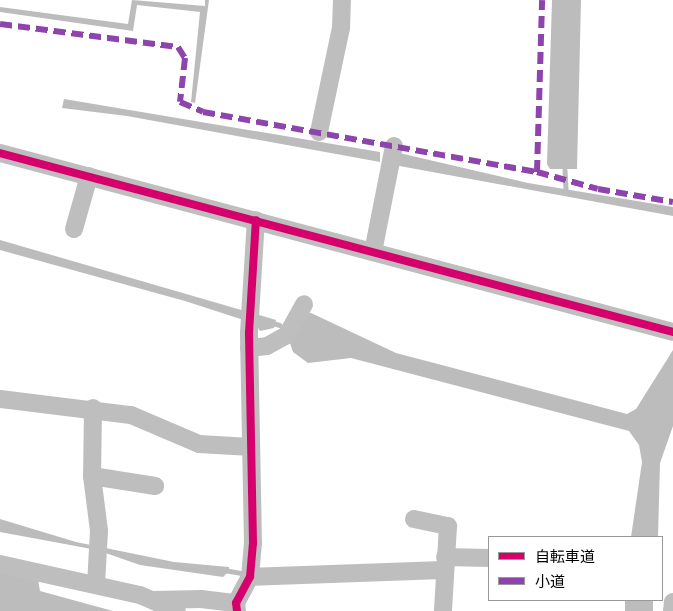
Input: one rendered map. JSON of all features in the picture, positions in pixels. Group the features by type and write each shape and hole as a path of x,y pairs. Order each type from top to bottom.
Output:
{"street":[{"path":"319,132 340,28 342,0"},
{"path":"373,252 391,172 393,150"},
{"path":"0,153 673,332"},
{"path":"74,229 89,176"},
{"path":"241,595 251,447 249,341 256,220"},
{"path":"249,341 267,346 287,335 304,304"},
{"path":"0,399 94,408 146,419 199,444 251,447"},
{"path":"94,408 92,476 98,550 96,584"},
{"path":"92,476 155,486"},
{"path":"414,519 448,526 444,564 443,611"},
{"path":"154,600 241,595 488,558"},
{"path":"0,564 96,584 154,600 177,611"},
{"path":"672,611 673,602"}],"shaded area":[{"path":"132,0 205,6 205,0 209,0 195,103 191,102 200,12 137,5 133,31 0,12 0,7 128,24"},
{"path":"552,0 581,0 577,169 550,169 547,164"},
{"path":"64,99 380,152 380,162 127,116 62,108"},
{"path":"395,152 528,183 673,207 673,216 394,165"},
{"path":"0,240 276,320 274,328 260,331 256,324 185,301 0,250"},
{"path":"304,313 311,313 396,353 627,414 636,409 673,350 673,426 660,463 658,536 631,536 642,462 639,445 629,431 351,358 308,363 293,352 290,343"},
{"path":"0,519 76,542 174,562 229,567 229,571 223,577 140,565 97,550 0,532"},
{"path":"0,569 38,579 40,591 113,611 0,611"},
{"path":"625,601 653,601 653,611 625,611"}],"waterway":[{"path":"565,170 566,190"},
{"path":"270,322 280,325"},
{"path":"224,570 246,574"}],"marked path":[{"path":"537,172 542,0"},
{"path":"0,24 178,47 185,58 180,102 203,112 537,172 598,189 673,202"}],"cycle path":[{"path":"0,153 673,332"},
{"path":"237,611 236,603 250,577 253,543 249,333 256,220"}]}
